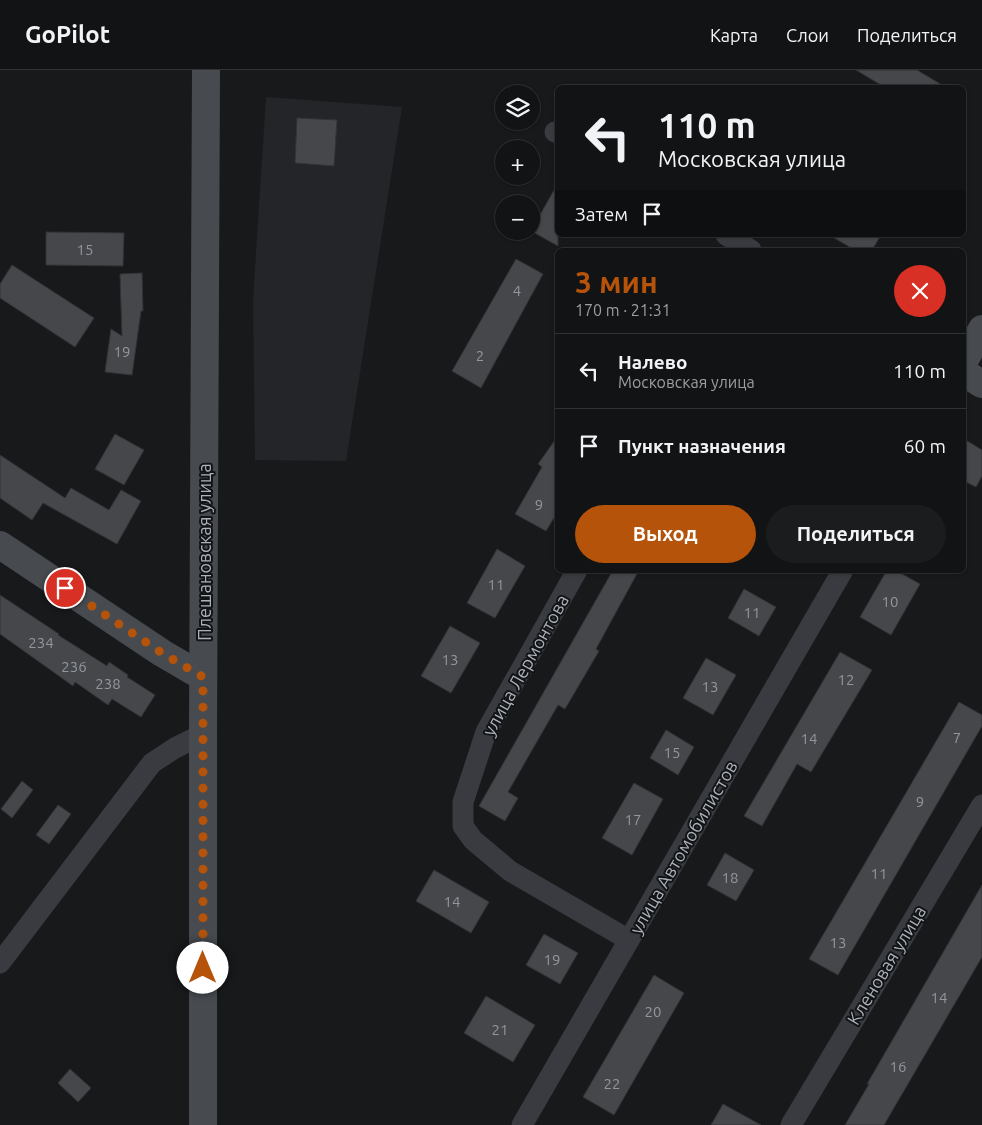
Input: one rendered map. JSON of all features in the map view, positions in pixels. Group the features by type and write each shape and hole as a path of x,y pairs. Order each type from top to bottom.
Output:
{"main road":[{"name":"Плешановская улица","path":"203,1125 206,70"},
{"path":"966,357 982,329"},
{"path":"966,374 982,384"},
{"path":"0,545 162,653 203,677"}],"street":[{"path":"729,237 748,248"},
{"name":"улица Лермонтова","path":"575,573 486,732 463,802 464,826 472,840 510,870 629,940"},
{"name":"улица Автомобилистов","path":"522,1125 841,573"},
{"path":"1,960 152,763 175,748 203,734"},
{"name":"Кленовая улица","path":"791,1125 982,805"}],"shaded area":[{"path":"266,97 402,107 346,461 255,460 253,300"}],"building":[{"path":"856,70 917,70 942,85 881,85"},
{"path":"297,118 337,120 334,166 295,163"},
{"path":"555,188 555,237 558,237 558,246 540,236 540,215"},
{"path":"46,232 124,233 123,266 46,265"},
{"path":"832,237 880,237 873,248 852,248"},
{"path":"516,259 543,274 481,388 452,371"},
{"path":"12,265 94,318 75,347 0,298 0,284"},
{"path":"142,273 143,311 141,311 132,375 105,372 111,329 122,336 120,274"},
{"path":"115,434 144,450 124,485 95,469"},
{"path":"555,440 555,516 546,531 515,514 542,467 538,464"},
{"path":"966,440 982,450 982,476 976,487 966,482"},
{"path":"0,455 65,498 71,488 109,510 121,490 141,501 117,544 43,503 32,520 0,498"},
{"path":"497,549 525,566 495,618 467,603"},
{"path":"611,573 637,573 596,649 599,651 565,709 558,705 508,792 518,798 505,821 479,806"},
{"path":"885,573 900,573 920,584 891,635 860,617"},
{"path":"744,589 776,607 759,636 728,618"},
{"path":"0,595 107,666 109,662 128,675 127,677 155,695 141,717 112,699 108,705 75,682 73,686 0,634"},
{"path":"450,626 480,643 451,693 421,676"},
{"path":"840,652 872,670 811,772 797,764 762,826 744,816"},
{"path":"706,658 736,675 713,715 683,698"},
{"path":"959,702 982,715 982,726 838,975 809,959"},
{"path":"666,730 694,747 678,775 650,758"},
{"path":"22,781 33,790 12,818 1,809"},
{"path":"634,783 663,799 632,855 602,838"},
{"path":"58,805 71,814 49,844 36,835"},
{"path":"725,853 754,870 736,901 707,885"},
{"path":"434,870 489,902 471,933 416,901"},
{"path":"982,885 982,957 884,1125 845,1125 869,1084 867,1084"},
{"path":"544,934 578,953 560,984 526,965"},
{"path":"654,975 684,993 614,1115 583,1097"},
{"path":"486,996 535,1025 513,1062 464,1033"},
{"path":"70,1069 91,1088 78,1102 58,1083"},
{"path":"723,1104 761,1125 711,1125"}],"route":[{"path":"65,588 162,653 203,677 203,968"}]}
